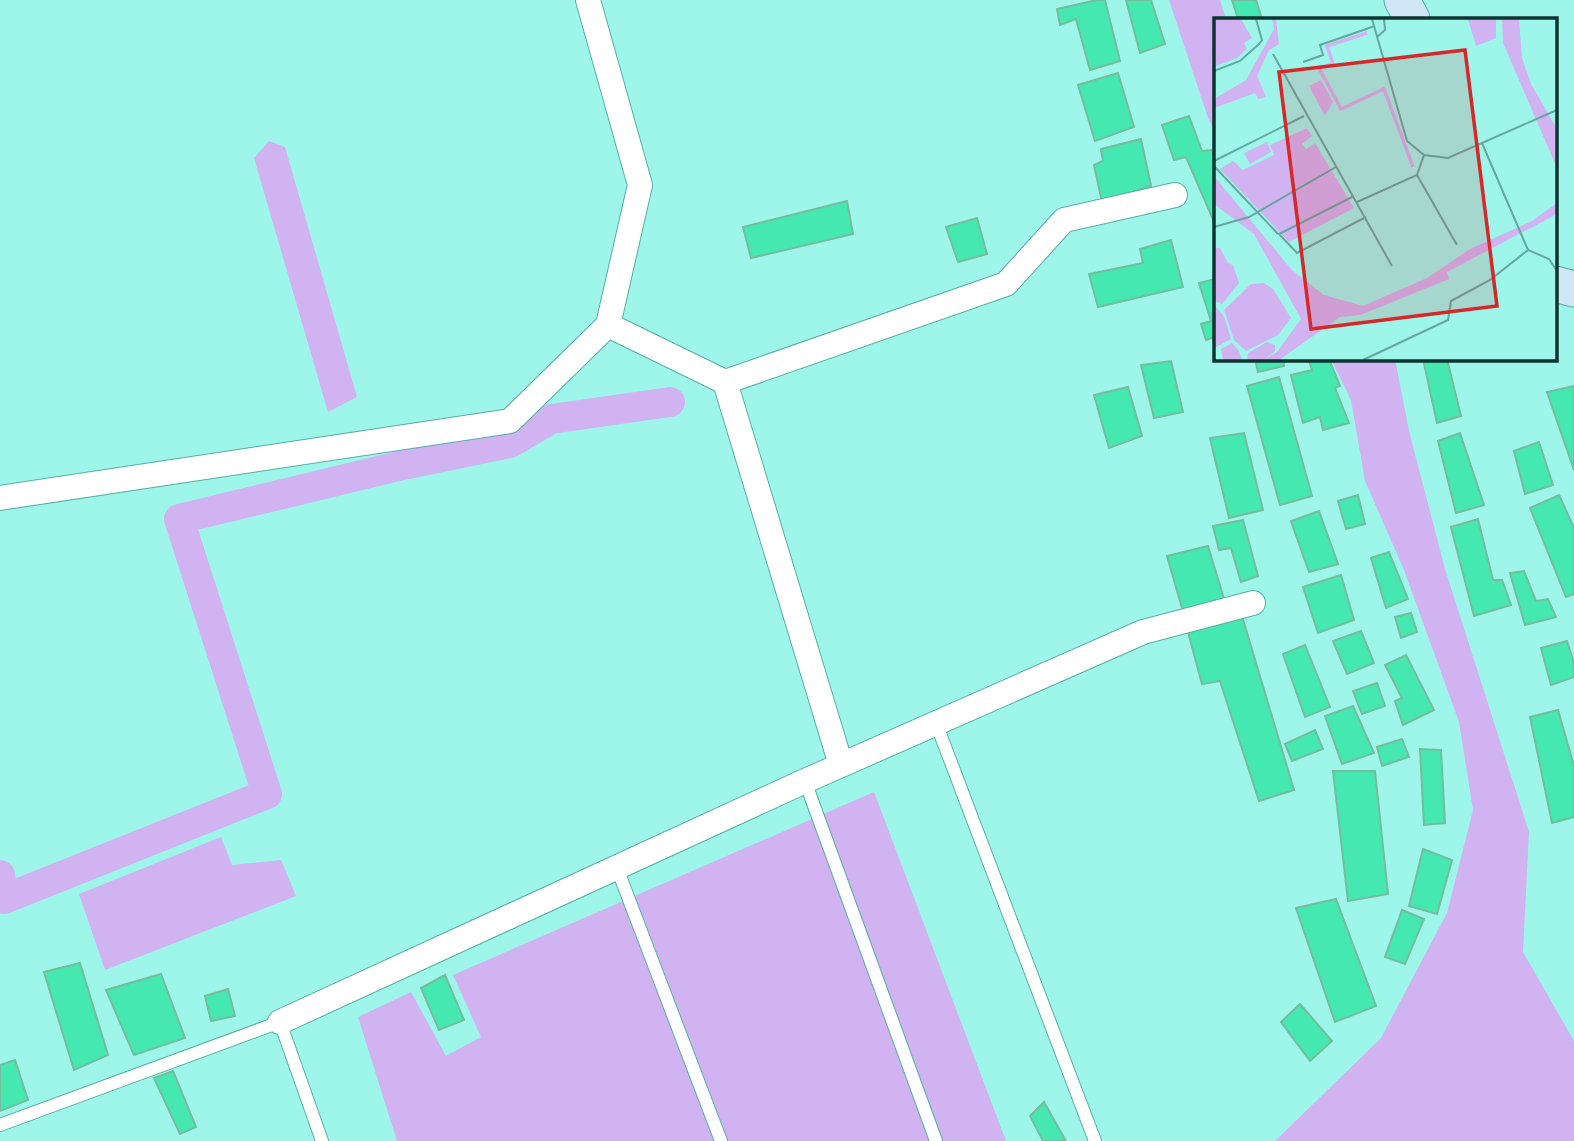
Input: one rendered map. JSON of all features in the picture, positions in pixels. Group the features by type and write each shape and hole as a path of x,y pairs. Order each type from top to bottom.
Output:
{"street":[{"path":"0,499 510,421 608,325 640,185 588,0"},
{"path":"1402,0 1411,18"},
{"path":"608,325 725,382 1006,284 1064,220 1175,195"},
{"path":"1556,284 1574,289"},
{"path":"725,382 841,765"},
{"path":"279,1022 805,781 1143,632 1253,603"}],"lane":[{"path":"936,723 1095,1141"},
{"path":"805,781 936,1141"},
{"path":"617,867 721,1141"},
{"path":"0,1125 279,1022 322,1141"}],"shaded area":[{"path":"1169,0 1220,0 1226,18 1214,18 1214,130"},
{"path":"269,141 285,147 357,397 328,412 254,158"},
{"path":"1331,360 1395,360 1409,431 1445,569 1529,832 1523,952 1574,1041 1574,1141 1275,1141 1381,1038 1447,913 1473,810 1459,722 1404,570 1365,481 1351,400"},
{"path":"874,792 1006,1141 397,1141 358,1017 411,992 446,1056 481,1037 453,975"},
{"path":"221,837 232,865 281,860 296,896 105,970 79,894"}],"building":[{"path":"1105,0 1120,61 1090,70 1076,19 1060,25 1057,9"},
{"path":"1126,0 1151,0 1165,44 1140,53"},
{"path":"1232,0 1256,0 1262,18 1238,18"},
{"path":"1118,73 1134,127 1095,141 1078,85"},
{"path":"1189,116 1202,151 1212,150 1214,222 1186,157 1174,160 1162,125"},
{"path":"1141,139 1151,186 1102,202 1094,165 1103,161 1101,149"},
{"path":"847,201 853,234 751,258 743,227"},
{"path":"977,218 987,254 958,262 946,227"},
{"path":"1171,240 1183,287 1098,307 1089,274 1143,263 1140,249"},
{"path":"1214,279 1214,337 1206,340 1201,324 1211,321 1199,283"},
{"path":"1255,360 1283,360 1284,366 1258,372"},
{"path":"1329,360 1340,386 1335,388 1349,423 1323,430 1320,417 1303,423 1291,375 1312,370 1309,361"},
{"path":"1423,360 1447,360 1461,416 1437,423"},
{"path":"1171,361 1183,412 1154,418 1141,365"},
{"path":"1279,377 1312,496 1280,505 1247,386"},
{"path":"1574,386 1574,470 1547,392"},
{"path":"1128,387 1142,436 1109,448 1094,395"},
{"path":"1244,433 1263,510 1229,518 1210,438"},
{"path":"1460,433 1484,505 1456,513 1438,441"},
{"path":"1539,442 1553,485 1525,494 1514,451"},
{"path":"1358,495 1365,524 1346,529 1338,501"},
{"path":"1559,495 1574,528 1574,594 1566,597 1530,508"},
{"path":"1319,511 1338,564 1309,572 1291,521"},
{"path":"1478,519 1493,580 1502,580 1511,605 1474,616 1451,527"},
{"path":"1243,520 1258,576 1241,582 1231,548 1219,550 1213,526"},
{"path":"1208,546 1225,602 1184,615 1167,556"},
{"path":"1389,552 1408,599 1386,608 1371,558"},
{"path":"1524,571 1536,601 1548,599 1556,617 1525,625 1510,573"},
{"path":"1341,575 1354,620 1318,633 1303,587"},
{"path":"1411,613 1417,632 1401,638 1395,617"},
{"path":"1242,616 1294,790 1259,801 1220,681 1202,684 1188,632"},
{"path":"1361,631 1374,663 1347,674 1333,641"},
{"path":"1567,641 1574,663 1574,677 1551,685 1541,648"},
{"path":"1305,645 1330,707 1305,717 1283,654"},
{"path":"1406,655 1434,710 1403,725 1395,701 1402,698 1385,665"},
{"path":"1377,683 1385,706 1362,714 1353,691"},
{"path":"1353,706 1374,753 1342,764 1325,716"},
{"path":"1558,710 1574,766 1574,817 1552,823 1530,717"},
{"path":"1315,730 1323,749 1292,761 1285,744"},
{"path":"1402,739 1409,757 1382,766 1377,747"},
{"path":"1420,749 1441,750 1445,823 1424,825"},
{"path":"1333,771 1375,771 1388,894 1348,901"},
{"path":"1423,849 1452,860 1437,914 1409,906"},
{"path":"1336,899 1376,1006 1335,1022 1296,908"},
{"path":"1402,910 1424,919 1405,964 1385,957"},
{"path":"80,963 108,1055 74,1070 44,972"},
{"path":"161,974 185,1038 134,1055 106,990"},
{"path":"445,975 464,1020 439,1030 421,988"},
{"path":"228,989 235,1016 211,1021 205,996"},
{"path":"1300,1004 1332,1041 1310,1061 1281,1022"},
{"path":"15,1060 28,1100 0,1111 0,1065"},
{"path":"173,1071 196,1127 180,1134 154,1078"},
{"path":"1044,1102 1066,1141 1043,1141 1030,1116"}],"waterway":[{"path":"0,875 4,899 267,794 179,519 403,465 510,443 551,419 670,402"}]}
